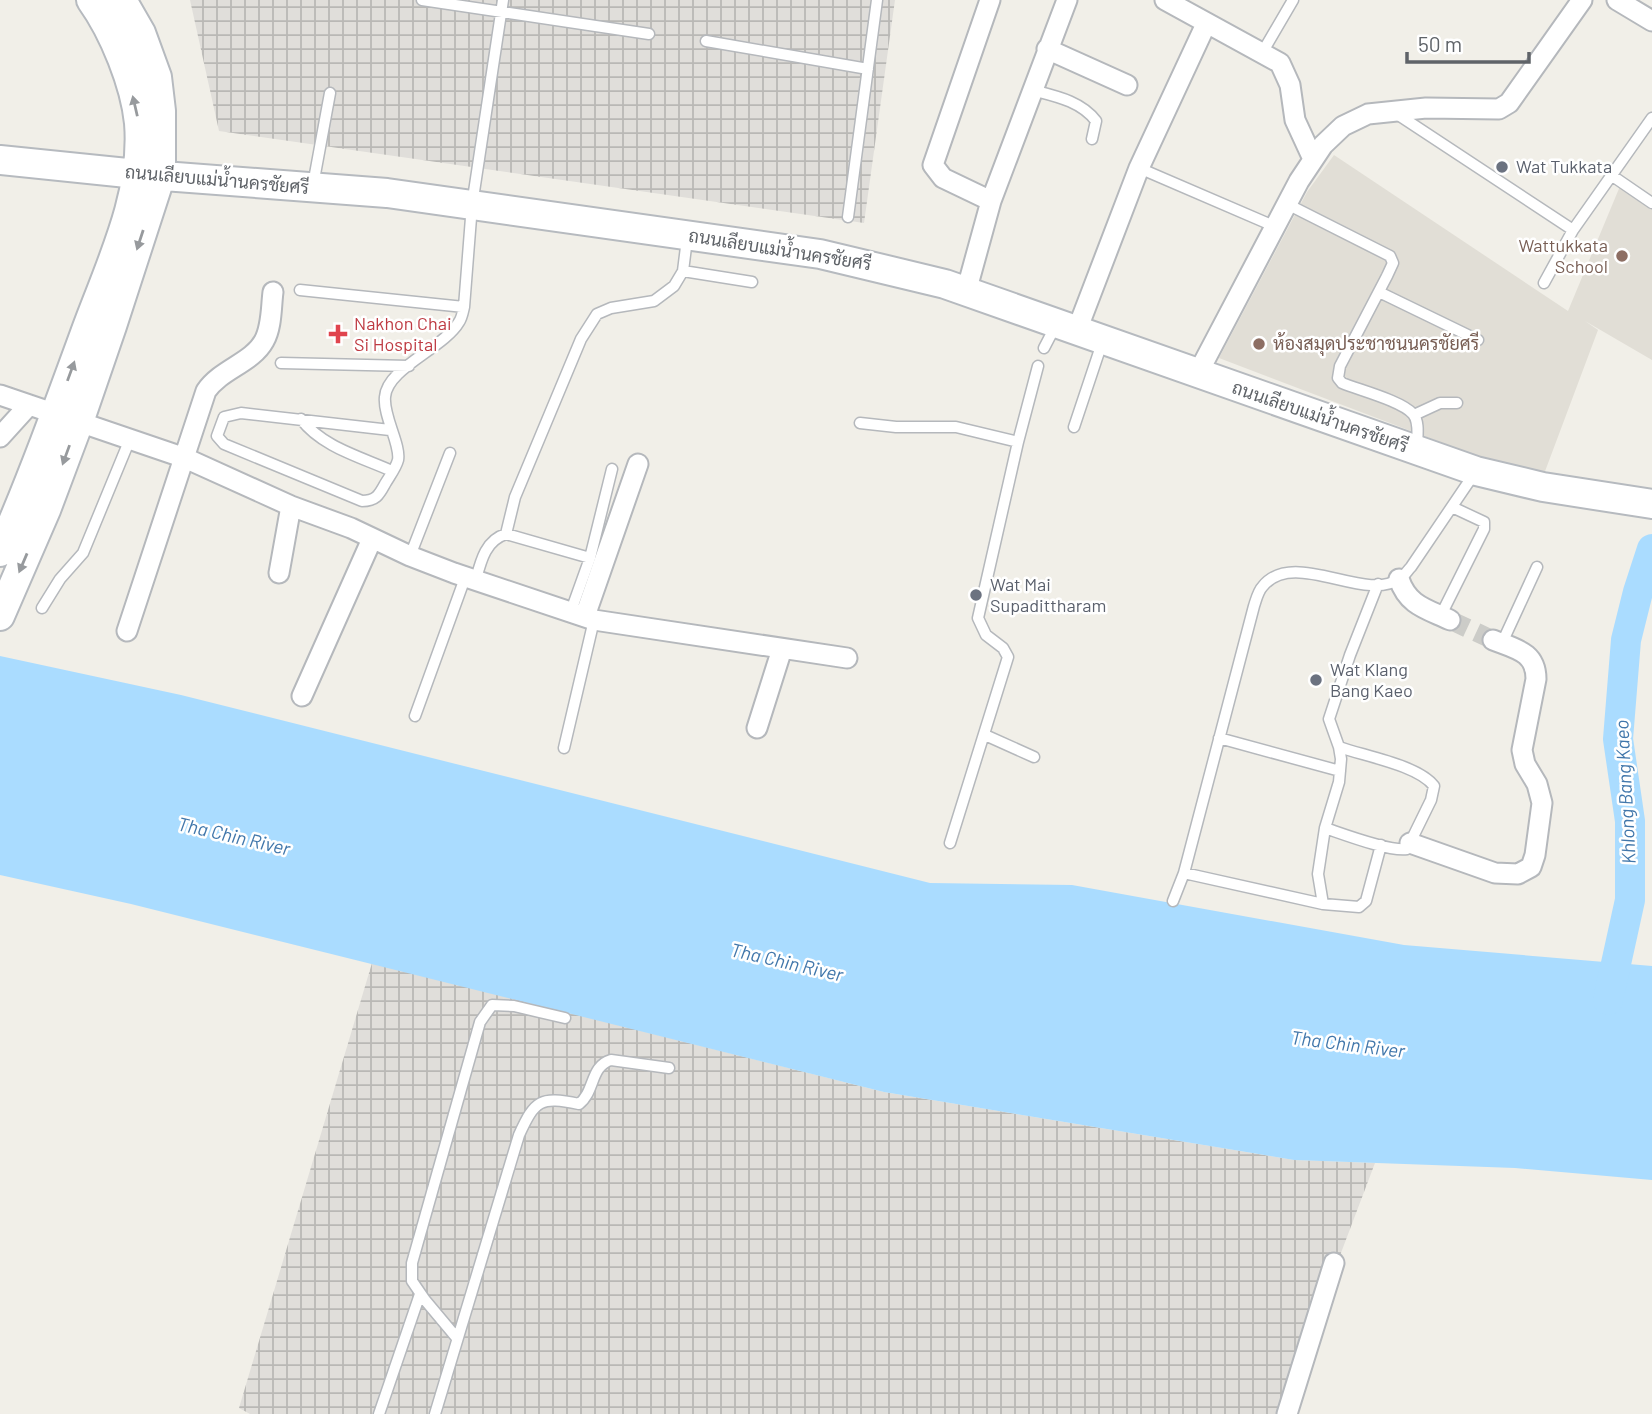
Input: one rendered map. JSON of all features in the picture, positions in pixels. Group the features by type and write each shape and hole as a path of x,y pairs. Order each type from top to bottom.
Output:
{"main road":[{"path":"91,0 112,33 128,76 149,174"},
{"path":"0,616 33,507 54,413 123,228 149,174 161,111 157,77 141,33 122,0"},
{"name":"ถนนเลียบแม่น้ำนครชัยศรี","path":"0,160 387,193 820,254 882,267 967,292 1476,471 1543,487 1650,503"},
{"path":"0,552 33,507"}],"street":[{"path":"990,0 933,165 943,178 991,201"},
{"path":"967,292 991,201 1067,0"},
{"path":"1165,0 1280,63 1290,85 1295,120 1313,159"},
{"path":"1198,373 1299,181 1323,145 1343,126 1368,114 1426,108 1499,109 1509,103 1582,0"},
{"path":"1617,0 1652,21"},
{"path":"1079,330 1139,168 1206,24"},
{"path":"1047,49 1127,85"},
{"path":"127,631 206,391 211,383 257,351 265,341 272,292"},
{"path":"0,395 185,458 291,506 351,528 410,556 584,615 847,658"},
{"path":"0,437 54,413"},
{"path":"584,615 638,464"},
{"path":"279,573 291,506"},
{"path":"302,696 372,539"},
{"path":"1399,579 1410,600 1446,618"},
{"path":"1410,843 1495,873 1518,874 1531,867 1542,803 1537,784 1525,764 1522,750 1536,670 1533,660 1498,641"},
{"path":"757,728 782,649"},
{"path":"1287,1414 1334,1263"}],"lane":[{"path":"422,0 649,34"},
{"path":"390,430 255,413 224,417 217,436 223,444 362,501 372,502 379,496 398,461 385,396 392,379 449,334 459,322 464,307 472,205 503,0"},
{"path":"848,217 877,0"},
{"path":"1262,54 1293,0"},
{"path":"706,41 868,69"},
{"path":"1032,90 1067,100 1089,112 1096,121 1092,139"},
{"path":"313,187 330,93"},
{"path":"1394,111 1573,230"},
{"path":"1544,283 1573,230 1652,118"},
{"path":"1139,168 1276,227"},
{"path":"1611,175 1652,203"},
{"path":"1287,204 1390,256 1393,263 1340,366 1338,378 1342,383 1403,407 1414,415 1417,423 1417,451"},
{"path":"506,534 515,497 581,339 597,314 611,308 654,301 674,286 683,271 687,235"},
{"path":"683,271 752,282"},
{"path":"300,290 464,307"},
{"path":"1379,292 1478,340"},
{"path":"1044,348 1079,330"},
{"path":"1074,426 1079,330"},
{"path":"281,363 409,366"},
{"path":"950,843 1009,657 1003,648 986,635 978,618 1038,366"},
{"path":"1414,415 1440,403 1457,403"},
{"path":"301,419 320,439 392,471"},
{"path":"860,423 896,427 956,427 1018,442"},
{"path":"42,608 60,579 83,554 130,439"},
{"path":"410,556 450,453"},
{"path":"564,748 590,558 612,469"},
{"path":"1173,901 1184,873 1254,606 1262,586 1287,572 1386,585 1399,579 1411,567 1476,471"},
{"path":"1446,618 1485,529 1484,522 1452,507"},
{"path":"415,716 471,578 481,557 496,537 506,534 590,558"},
{"path":"1498,641 1537,567"},
{"path":"1323,904 1318,874 1325,828 1340,771 1339,747 1329,719 1378,584"},
{"path":"985,735 1034,757"},
{"path":"1219,738 1340,771"},
{"path":"1325,828 1381,845 1407,849 1431,800 1434,786 1429,780 1410,770 1339,747"},
{"path":"1184,873 1323,904 1359,907 1366,901 1381,845"},
{"path":"456,1337 412,1281 412,1263 480,1021 492,1005 514,1006 565,1018"},
{"path":"435,1414 519,1135 536,1104 554,1099 579,1104 586,1098 599,1067 611,1059 669,1068"},
{"path":"379,1414 420,1294"}],"shaded area":[{"path":"190,0 895,0 864,223 219,131"},
{"path":"1334,155 1568,311 1623,179 1652,201 1652,360 1585,321 1598,330 1544,474 1490,461 1219,358 1307,192"},
{"path":"372,963 884,1092 1294,1160 1375,1163 1280,1414 250,1414 239,1408"}],"water":[{"name":"Tha Chin River","path":"0,656 181,695 930,883 1072,885 1404,945 1652,966 1652,1180 1515,1168 1294,1160 884,1092 131,904 0,875"}],"waterway":[{"name":"Khlong Bang Kaeo","path":"1608,1000 1630,900 1630,821 1618,739 1626,640 1652,549"}],"tunnel":[{"path":"1450,620 1493,640"}],"place":[{"name":"Wat Tukkata","path":"1502,167"},
{"name":"Wattukkata School","path":"1622,256"},
{"name":"Nakhon Chai Si Hospital","path":"338,334"},
{"name":"ห้องสมุดประชาชนนครชัยศรี","path":"1259,344"},
{"name":"Wat Mai Supadittharam","path":"976,595"},
{"name":"Wat Klang Bang Kaeo","path":"1316,680"}]}
